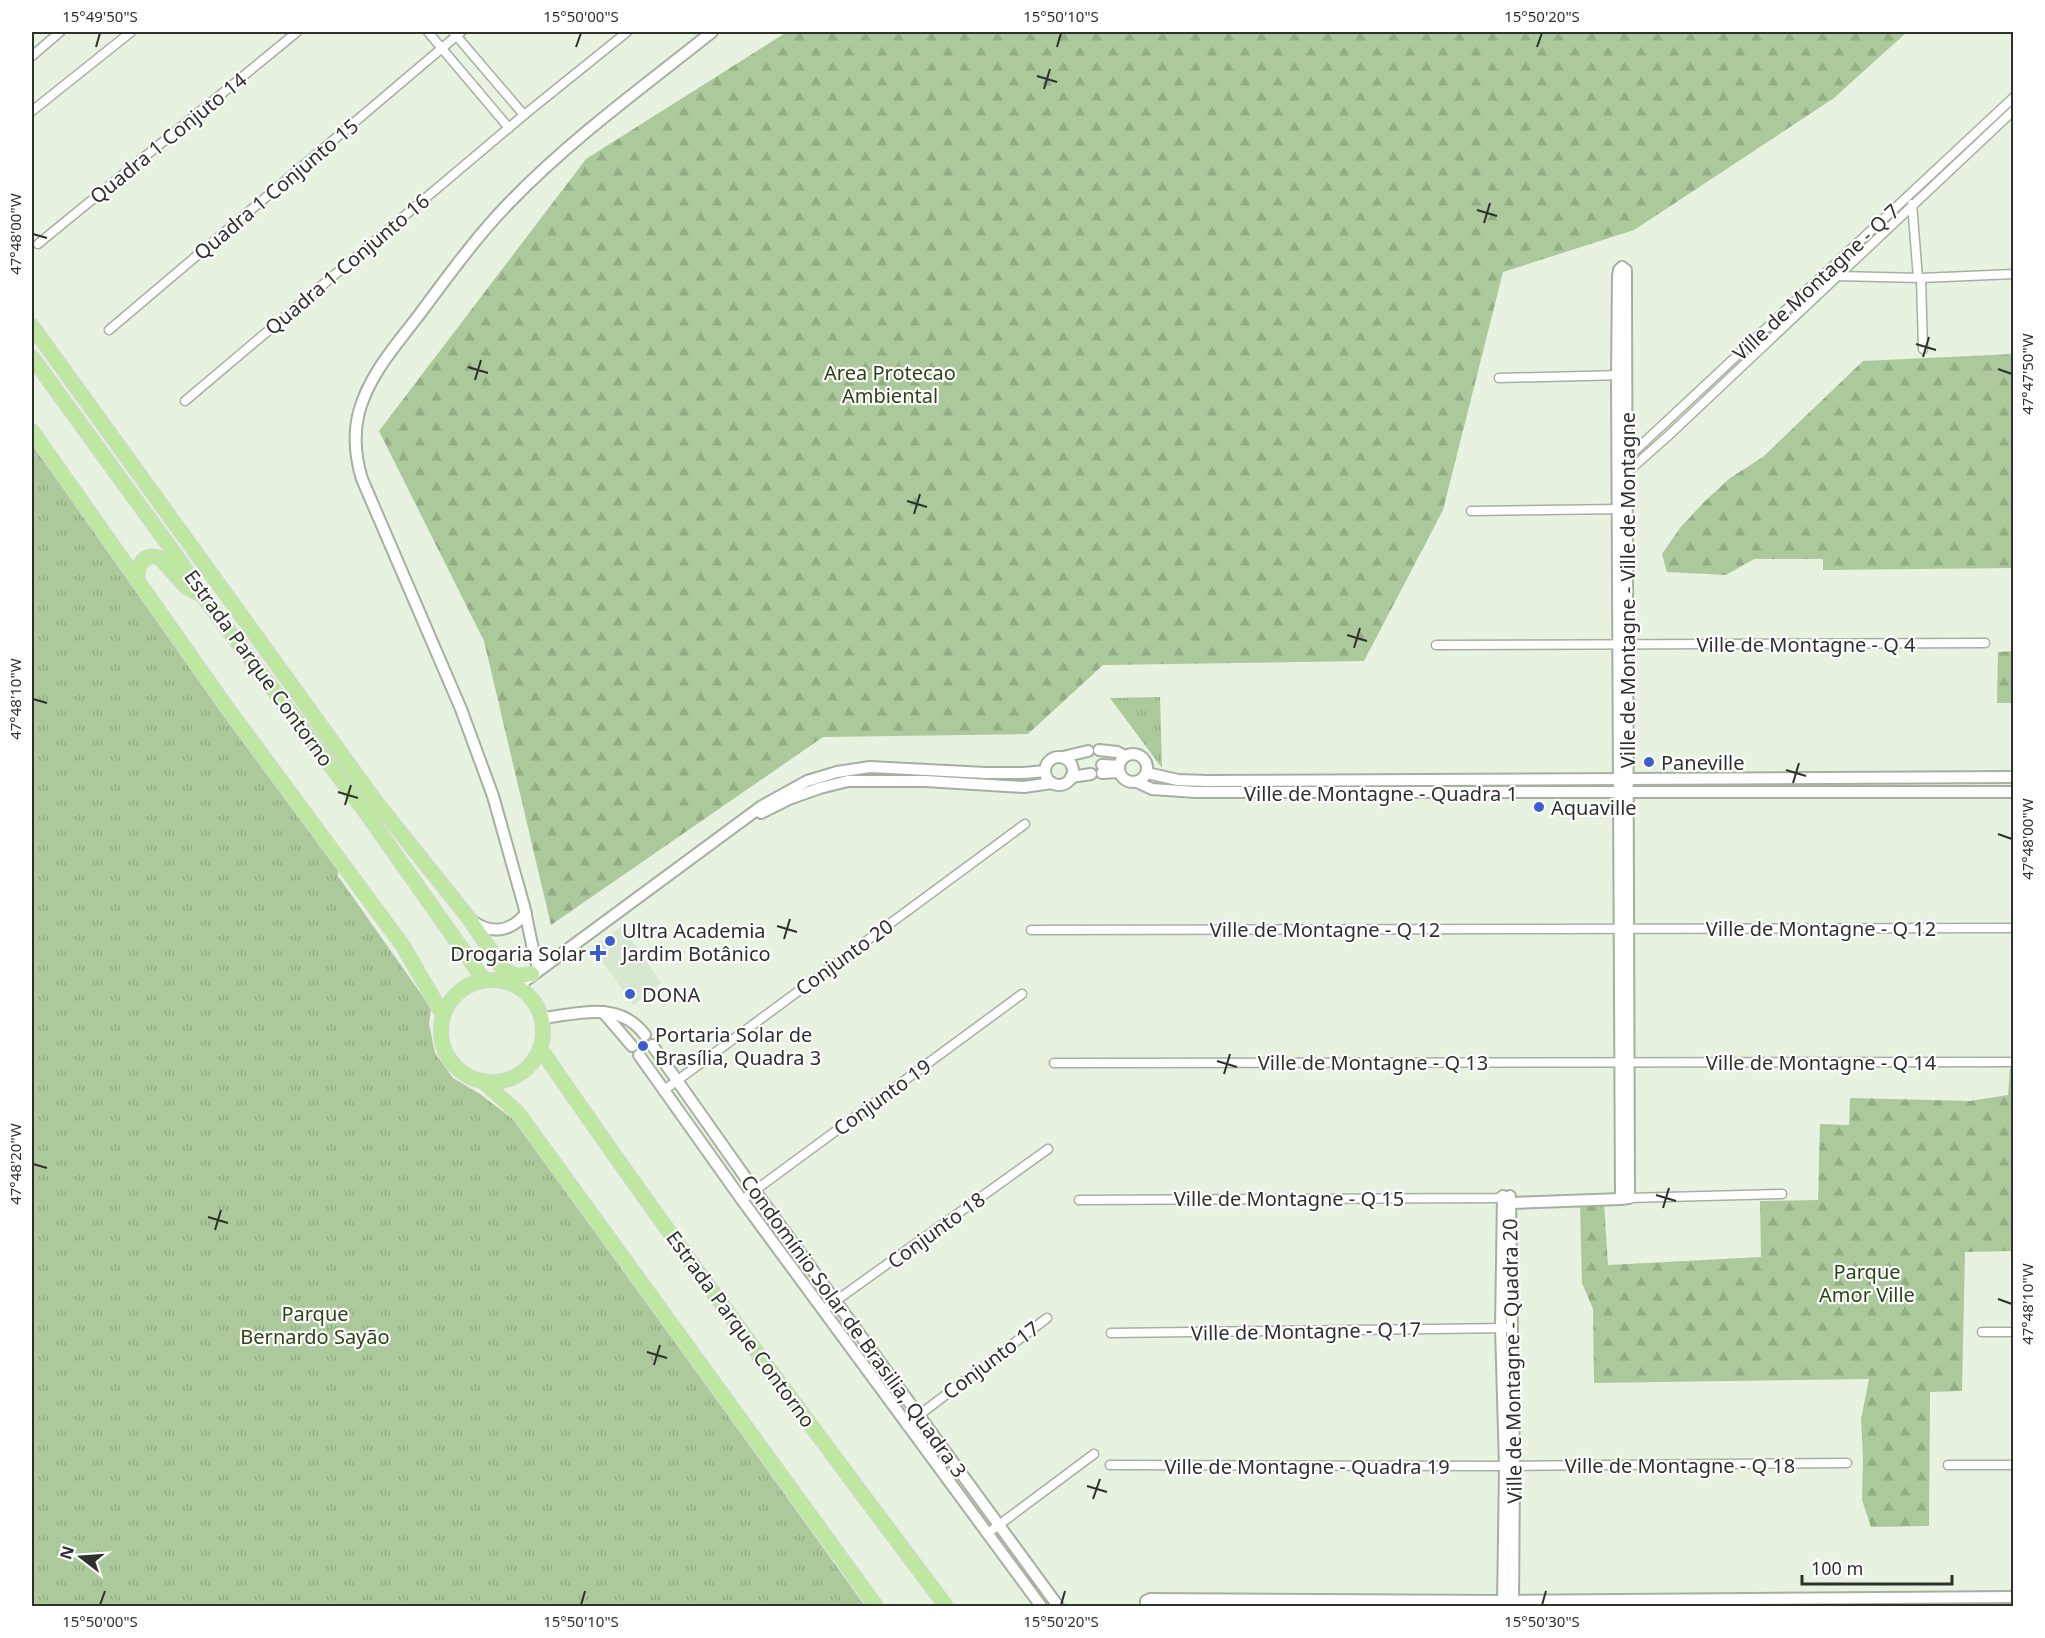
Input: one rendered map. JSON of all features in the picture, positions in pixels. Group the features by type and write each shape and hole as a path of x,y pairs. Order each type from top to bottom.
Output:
{"main road":[{"path":"32,326 384,813"},
{"name":"Estrada Parque Contorno","path":"32,357 180,561 202,595 364,810 484,980"},
{"path":"32,431 228,709 403,946 443,1015"},
{"path":"137,580 140,562 154,556 160,558 186,587 202,595"},
{"path":"319,751 358,783 384,813 468,917 504,970 518,976 536,971"},
{"path":"484,1082 500,1082 517,1076 531,1065 540,1048 544,1028 534,1000 518,986 498,979 484,980 466,986 452,998 443,1015 441,1036 447,1057 462,1073 484,1082 518,1113 876,1606"},
{"name":"Estrada Parque Contorno","path":"540,1048 637,1187 858,1491 946,1606"}],"street":[{"path":"32,56 60,32"},
{"path":"32,111 131,32"},
{"name":"Quadra 1 Conjuto 14","path":"38,244 297,32"},
{"path":"428,32 509,128"},
{"name":"Quadra 1 Conjunto 16","path":"185,401 524,115 627,32"},
{"path":"536,971 526,913 493,796 461,709 362,479 355,448 359,412 364,397 381,365 472,243 510,202 574,144 712,32"},
{"path":"456,33 524,115"},
{"name":"Quadra 1 Conjunto 15","path":"109,330 443,48 456,33"},
{"name":"Ville de Montagne - Q 7","path":"1622,469 2013,96"},
{"name":"Ville de Montagne - Q 7","path":"1622,469 1838,277 2013,110"},
{"path":"1911,193 1920,278 1923,349"},
{"name":"Ville de Montagne - Ville de Montagne","path":"1622,273 1623,928 1627,1197"},
{"path":"1824,274 1838,277 1920,278 2013,274"},
{"path":"1499,378 1622,376"},
{"path":"1471,511 1622,509"},
{"name":"Ville de Montagne - Q 4","path":"1436,645 1985,643"},
{"path":"1052,783 1045,771 1049,761 1053,758 1094,750 1118,752 1121,764 1126,780 1137,782 1147,773 1143,757 1134,753 1121,764 1072,774"},
{"path":"742,822 789,799 848,781 926,781 1024,787 1065,783 1072,774 1072,765 1063,757"},
{"path":"518,986 772,798 807,781 856,768 870,767 985,773 1045,771"},
{"name":"Ville de Montagne - Quadra 1","path":"1147,773 1165,778 1197,781 2013,777"},
{"path":"1786,778 1786,792"},
{"path":"1292,780 1292,793"},
{"path":"1468,780 1468,793"},
{"name":"Ville de Montagne - Quadra 1","path":"1137,782 1152,789 1166,790 1292,793 2013,792"},
{"name":"Conjunto 20","path":"663,1090 1025,824"},
{"path":"468,917 485,928 497,929 517,924 526,913"},
{"name":"Ville de Montagne - Q 12","path":"1031,930 2013,928"},
{"name":"Conjunto 19","path":"742,1200 1022,994"},
{"path":"542,1018 578,1012 603,1011"},
{"name":"Condomínio Solar de Brasilia, Quadra 3","path":"603,1011 632,1021 648,1040 755,1191 1058,1606"},
{"name":"Condomínio Solar de Brasilia, Quadra 3","path":"603,1011 635,1051 906,1425 1041,1606"},
{"name":"Ville de Montagne - Q 14","path":"1624,1062 2013,1062"},
{"name":"Ville de Montagne - Q 13","path":"1054,1063 1624,1062"},
{"name":"Conjunto 18","path":"823,1310 1048,1149"},
{"path":"1627,1197 1782,1194"},
{"name":"Ville de Montagne - Quadra 20","path":"1508,1604 1509,1466 1505,1199 1627,1197"},
{"name":"Ville de Montagne - Q 15","path":"1079,1200 1505,1199"},
{"name":"Conjunto 17","path":"906,1425 1047,1318"},
{"name":"Ville de Montagne - Q 17","path":"1111,1333 1506,1328"},
{"path":"1982,1332 2013,1332"},
{"path":"988,1533 1094,1454"},
{"name":"Ville de Montagne - Q 18","path":"1509,1466 1846,1464"},
{"name":"Ville de Montagne - Quadra 19","path":"1110,1465 1509,1466"},
{"path":"1948,1465 2013,1465"},
{"path":"1147,1603 1508,1604 2013,1597"}],"shaded area":[{"path":"622,926 661,983 634,1005 592,948"}],"green space":[{"name":"Area Protecao Ambiental","path":"787,32 1907,32 1834,98 1634,230 1503,272 1443,510 1364,661 1103,665 1028,734 823,737 551,925 484,641 379,431 586,159"},
{"path":"2013,354 2013,568 1823,570 1823,559 1754,559 1726,575 1667,572 1662,554 1680,528 1703,503 1730,478 1763,457 1863,361"},
{"name":"Parque Bernardo Sayão","path":"32,445 337,856 338,876 431,1008 429,1024 435,1053 453,1078 480,1094 518,1123 865,1606 32,1606"},
{"path":"2013,651 2013,703 1997,703 1998,652"},
{"path":"1160,697 1162,768 1110,698"},
{"name":"Parque Amor Ville","path":"2010,1068 2013,1068 2013,1251 1965,1252 1962,1391 1930,1392 1929,1526 1871,1527 1862,1500 1861,1419 1869,1379 1594,1383 1593,1309 1582,1283 1580,1203 1604,1202 1608,1265 1761,1257 1760,1201 1818,1200 1820,1124 1849,1125 1850,1098 1970,1101 2008,1095"}],"place":[{"name":"Paneville","path":"1649,762"},
{"name":"Aquaville","path":"1539,807"},
{"name":"Ultra Academia Jardim Botânico","path":"610,941"},
{"name":"Drogaria Solar","path":"598,953"},
{"name":"DONA","path":"630,994"},
{"name":"Portaria Solar de Brasília, Quadra 3","path":"643,1046"}]}
